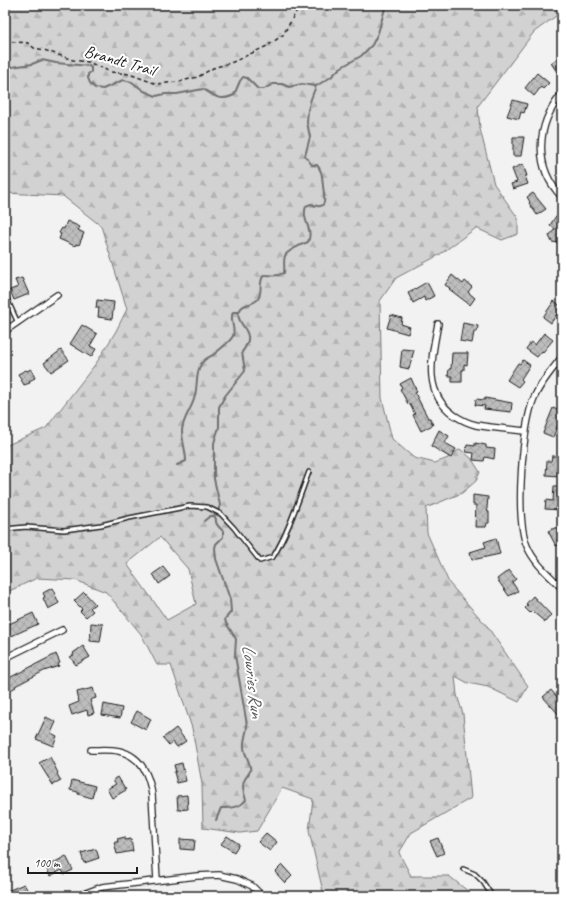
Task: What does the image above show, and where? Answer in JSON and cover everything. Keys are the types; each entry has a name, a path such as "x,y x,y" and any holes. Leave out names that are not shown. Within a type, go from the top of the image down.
{"street":[{"path":"562,94 555,103 548,118 543,132 541,146 545,171 550,182 562,197"},
{"path":"5,331 57,295"},
{"path":"438,324 431,360 431,373 437,397 443,405 458,418 475,425 525,431"},
{"path":"562,357 539,388 530,408 525,431 521,525 523,536 532,557 538,565 562,588"},
{"path":"5,658 62,630"},
{"path":"91,750 118,751 127,754 135,759 147,773 152,795 158,880"},
{"path":"78,896 102,887 196,876 228,876 252,886 262,896"}],"lane":[{"path":"5,295 18,323"},
{"path":"5,529 26,527 64,530 101,525 190,506 207,507 221,514 260,561 273,557 278,549 286,534 309,472"},
{"path":"462,869 475,874 483,882 492,896"}],"path":[{"name":"Brandt Trail","path":"5,41 28,43 34,48 73,60 88,62 110,72 129,74 157,84 178,82 198,77 213,68 239,59 267,46 283,35 300,5"}],"green space":[{"path":"5,5 562,5 562,13 534,32 478,106 480,129 494,184 518,218 518,234 502,240 476,228 439,255 396,278 380,301 382,398 392,439 414,458 435,463 448,458 460,449 471,458 480,472 476,481 462,493 426,508 427,533 449,583 487,626 528,686 519,702 488,687 468,683 455,676 457,695 463,714 471,798 411,833 399,853 411,876 449,876 474,896 324,896 309,831 313,799 282,788 257,831 240,833 203,828 202,784 192,728 171,665 157,665 141,634 106,592 75,580 37,578 5,593 5,446 46,428 97,362 116,331 127,309 101,226 63,196 5,193","holes":["160,537 188,569 196,604 167,620 127,564"]}],"building":[{"path":"562,55 562,69 557,72 551,63"},
{"path":"537,73 549,83 543,89 541,87 534,96 525,88"},
{"path":"513,100 527,104 524,113 521,112 519,119 507,116"},
{"path":"513,137 524,137 521,156 513,156"},
{"path":"523,164 528,184 513,189 511,184 517,182 512,169"},
{"path":"533,193 546,209 537,215 527,197"},
{"path":"556,216 562,221 562,238 558,243 552,242 549,236 555,229 550,225"},
{"path":"67,221 80,227 78,230 84,233 79,245 76,244 75,246 59,239 61,234 59,233 62,228 64,229"},
{"path":"452,275 463,284 465,281 472,287 468,292 475,298 470,305 445,285"},
{"path":"22,278 29,294 14,300 10,290 18,287 15,280"},
{"path":"427,282 434,296 425,301 424,297 413,303 408,293"},
{"path":"97,300 114,302 112,319 98,317 99,308 96,308"},
{"path":"554,301 562,307 562,318 557,314 551,323 543,317"},
{"path":"391,315 402,318 401,324 410,327 408,334 387,328"},
{"path":"463,323 478,326 477,332 474,332 472,343 460,341"},
{"path":"82,325 97,334 90,346 96,349 91,357 70,344"},
{"path":"544,333 553,340 537,357 526,349 531,342 535,345"},
{"path":"402,349 414,350 409,369 400,367"},
{"path":"61,350 69,360 51,372 44,363"},
{"path":"452,353 468,353 467,365 464,364 464,370 462,370 462,382 452,382 452,376 448,376 449,369 451,369"},
{"path":"523,360 530,365 521,379 523,381 518,387 507,380 518,363 520,364"},
{"path":"31,369 35,378 29,381 30,383 24,385 18,374"},
{"path":"411,378 417,392 415,393 433,425 421,431 413,415 415,414 400,389 402,388 400,384"},
{"path":"485,398 512,403 511,412 484,409 485,406 475,405 476,399 485,400"},
{"path":"553,408 562,412 562,416 553,437 543,433"},
{"path":"439,430 449,436 445,443 456,449 451,458 431,446"},
{"path":"475,443 486,445 486,448 495,449 494,459 485,457 484,461 473,460 474,453 466,452 467,445 475,446"},
{"path":"552,456 560,456 559,476 546,475 547,461 551,461"},
{"path":"554,486 561,486 560,510 545,509 546,500 553,501"},
{"path":"473,495 488,497 487,508 489,512 489,523 487,523 486,527 475,527 476,505 473,505"},
{"path":"557,527 562,536 562,543 556,546 548,531"},
{"path":"496,538 500,554 472,560 470,552 486,547 484,542"},
{"path":"163,567 170,576 159,584 153,574"},
{"path":"509,570 516,579 512,582 518,591 509,596 497,579"},
{"path":"52,588 59,603 48,609 43,598 45,597 43,593"},
{"path":"84,592 95,604 90,608 93,611 86,617 80,611 82,609 74,601"},
{"path":"533,596 551,615 545,622 532,611 530,613 525,608 528,605 526,604"},
{"path":"33,613 38,624 5,639 5,628 10,625 9,624"},
{"path":"91,623 103,624 100,642 90,641"},
{"path":"83,646 90,657 76,665 70,657"},
{"path":"56,654 60,663 58,664 59,666 44,671 5,693 5,680"},
{"path":"93,688 96,698 90,700 94,713 88,715 87,710 72,715 69,706 79,702 77,692"},
{"path":"551,690 562,703 562,718 543,697"},
{"path":"104,704 122,708 120,718 102,715"},
{"path":"137,711 151,719 146,730 131,722"},
{"path":"46,717 56,722 51,733 57,736 53,746 36,739"},
{"path":"176,728 186,741 177,747 173,742 169,745 163,738"},
{"path":"50,757 61,781 53,785 39,763"},
{"path":"182,763 186,781 177,783 174,765"},
{"path":"118,777 126,790 112,798 107,789 116,784 113,780"},
{"path":"72,780 95,786 92,798 70,790"},
{"path":"187,795 188,809 178,810 177,796"},
{"path":"266,833 277,842 270,851 258,842"},
{"path":"227,836 239,844 234,852 221,844"},
{"path":"125,837 125,840 131,839 133,851 117,854 114,842 118,842 117,839"},
{"path":"438,838 444,853 437,856 430,841"},
{"path":"180,839 195,840 194,850 180,849"},
{"path":"96,849 99,858 84,863 81,853"},
{"path":"66,856 73,870 64,874 62,870 50,876 46,867"},
{"path":"282,865 292,876 285,883 275,872"},
{"path":"24,884 28,891 18,896 5,896 5,892"}],"waterway":[{"name":"Lowries Run","path":"214,516 220,505 214,479 214,443 219,427 219,407 225,396 245,371 242,352 247,345 248,339 245,329 240,321 240,309 258,299 261,281 264,275 277,275 284,273 284,260 286,254 308,242 310,233 305,216 306,206 311,204 321,206 324,202 322,175 320,170 317,165 312,165 305,156 310,137 307,122 311,99 316,86 331,77 340,68 361,56 372,45 378,33 386,5"},
{"path":"5,68 32,64 42,60 56,63 89,66 91,68 91,72 88,74 88,78 90,83 95,88 103,89 123,80 132,82 144,91 156,96 203,89 214,96 225,98 234,95 243,77 247,78 258,89 264,89 273,84 282,84 289,87 302,84 316,86"},
{"path":"177,465 186,461 182,427 193,403 199,368 207,358 213,355 231,339 234,333 232,315 233,312 239,312"},
{"path":"204,521 210,516 214,516"},
{"name":"Lowries Run","path":"214,516 217,524 223,531 223,537 216,544 216,559 230,599 231,612 225,619 236,639 235,655 247,725 244,747 250,768 250,772 243,784 246,800 243,803 231,808 221,808 216,820"}]}
